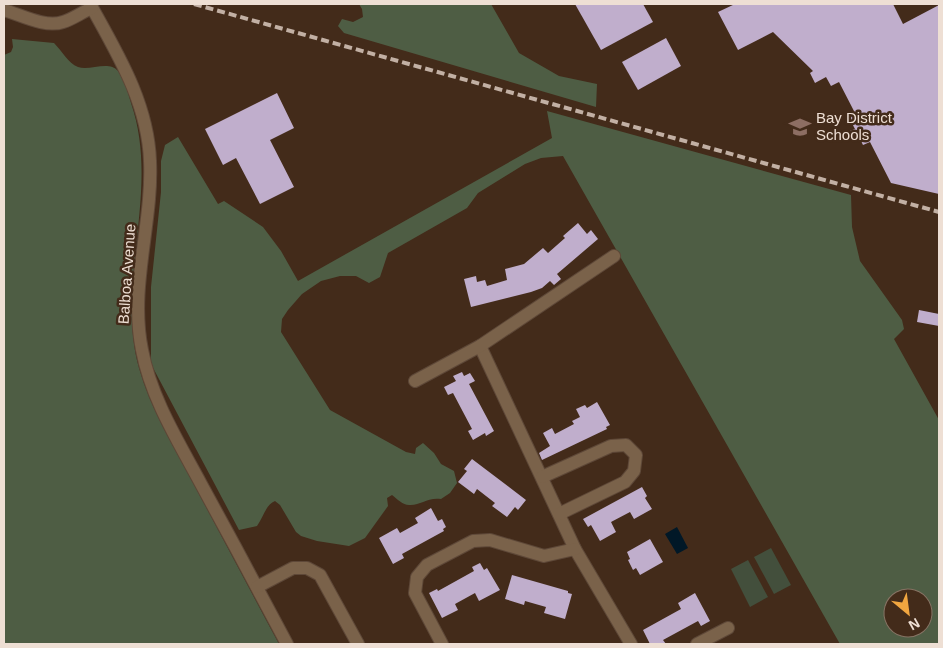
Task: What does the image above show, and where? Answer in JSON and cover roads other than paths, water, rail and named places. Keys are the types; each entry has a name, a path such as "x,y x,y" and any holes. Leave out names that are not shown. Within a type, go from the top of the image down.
{"street":[{"path":"4,10 41,22 56,24 91,6"},
{"name":"Balboa Avenue","path":"91,6 135,92 144,116 148,140 151,163 150,186 138,312 140,342 146,369 168,422 287,644"},
{"path":"415,381 480,346 614,256"},
{"path":"480,346 575,548 631,644"},
{"path":"542,477 611,446 626,445 636,455 634,471 626,482 559,514"},
{"path":"442,644 415,593 417,577 426,564 473,541 490,540 544,556 575,548"},
{"path":"257,588 294,568 307,568 320,575 358,644"},
{"path":"698,644 728,628"}],"water":[{"path":"677,527 688,548 677,554 665,534"}],"railway":[{"path":"194,4 939,212"}],"place":[{"name":"Bay District Schools","path":"800,127"}]}
